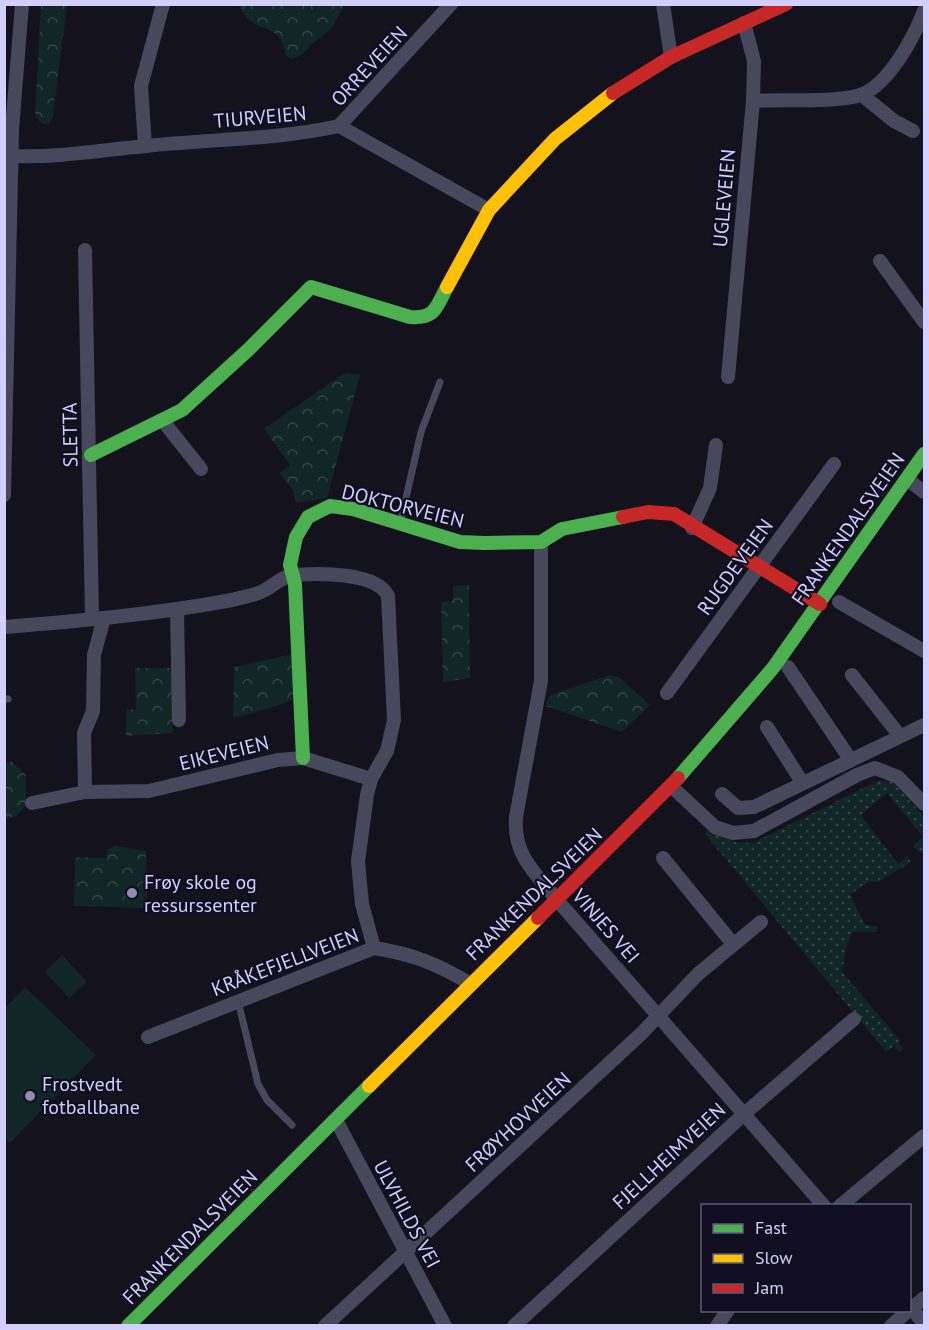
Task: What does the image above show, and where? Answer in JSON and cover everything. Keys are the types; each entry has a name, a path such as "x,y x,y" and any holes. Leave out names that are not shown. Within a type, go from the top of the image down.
{"street":[{"path":"4,495 12,156 22,4"},
{"path":"145,146 141,86 163,4"},
{"name":"ORREVEIEN","path":"339,126 451,4"},
{"path":"663,4 670,57"},
{"path":"91,455 182,410 224,373 311,287 410,316 425,318 433,313 489,210 555,139 622,85 670,57 786,4"},
{"path":"753,100 862,95 879,83 894,64 915,35 924,10"},
{"name":"UGLEVEIEN","path":"728,377 753,100 754,61 744,23"},
{"path":"862,95 894,121 913,131"},
{"path":"339,126 489,210"},
{"name":"TIURVEIEN","path":"12,156 65,156 145,146 304,134 339,126"},
{"name":"SLETTA","path":"85,250 98,618 94,655 93,711 84,733 85,792"},
{"path":"880,261 924,322"},
{"path":"163,421 201,469"},
{"path":"692,528 710,488 716,445"},
{"name":"FRANKENDALSVEIEN","path":"128,1326 471,984 558,901 671,786 773,668 924,454"},
{"name":"RUGDEVEIEN","path":"667,693 834,464"},
{"path":"907,479 924,492"},
{"name":"DOKTORVEIEN","path":"303,758 290,555 296,537 308,517 330,506 353,509 460,542 541,542 562,529 648,512 674,514 692,528 819,604"},
{"name":"VINJES VEI","path":"541,542 541,681 514,834 519,852 558,901 822,1204"},
{"path":"4,627 177,610 253,595 266,590 279,579 292,575 346,576 377,584 388,596 394,720 387,751 371,779 358,861 362,904 374,948"},
{"path":"839,602 924,651"},
{"path":"177,610 179,720"},
{"path":"788,668 850,759"},
{"path":"852,675 900,736"},
{"path":"722,794 731,805 746,809 924,724"},
{"path":"767,727 802,782"},
{"name":"EIKEVEIEN","path":"32,803 85,792 149,791 278,760 303,758 371,779"},
{"path":"671,786 715,828 734,833 754,831 857,775 875,768 898,777 924,804"},
{"path":"663,858 733,944"},
{"name":"FRØYHOVVEIEN","path":"325,1326 658,1016 698,974 761,922"},
{"name":"KRÅKEFJELLVEIEN","path":"148,1037 374,948 401,952 438,964 471,984"},
{"name":"FJELLHEIMVEIEN","path":"514,1326 744,1114 854,1019"},
{"name":"ULVHILDS VEI","path":"336,1120 445,1326"},
{"path":"842,1204 924,1136"},
{"path":"911,1308 924,1298"},
{"path":"911,1310 924,1324"},
{"path":"717,1326 727,1312"},
{"path":"891,1326 907,1312"}],"lane":[{"path":"400,524 421,432 440,382"},
{"path":"238,1001 258,1084 267,1100 292,1125"}],"green space":[{"path":"41,5 67,5 53,116 49,124 41,123 35,113"},
{"path":"344,5 331,29 302,54 291,59 286,55 278,36 253,22 239,6"},
{"path":"344,373 360,375 327,498 296,503 293,490 279,473 290,465 264,429"},
{"path":"469,585 470,678 443,682 441,602 453,601 453,586"},
{"path":"293,654 295,699 233,718 234,667"},
{"path":"135,668 172,668 173,733 126,736 126,710 136,709"},
{"path":"611,675 620,678 650,705 622,732 546,706 548,697 552,694"},
{"path":"5,762 12,762 26,775 26,805 17,816 5,819"},
{"path":"879,780 893,782 924,817 924,851 921,854 913,846 923,837 887,793 861,815 898,864 907,856 911,862 878,882 869,881 850,895 865,925 876,926 878,929 875,932 853,932 847,944 842,972 900,1040 898,1042 903,1049 899,1052 894,1046 886,1052 705,834 707,829 735,842 753,843"},
{"path":"115,846 146,851 147,904 144,908 74,906 75,857 106,858 108,849"},
{"path":"62,955 87,982 69,998 45,972"},
{"name":"Frostvedt fotballbane","path":"25,987 96,1055 10,1143 4,1137 5,1008"}],"traffic: fast":[{"path":"91,455 182,410 248,350 311,287 410,317 430,314 447,287"},
{"path":"678,778 773,668 924,454"},
{"path":"303,758 295,584 290,565 296,537 308,517 330,506 353,509 460,542 485,543 541,542 562,529 623,517"},
{"path":"128,1326 369,1086"}],"traffic: slow":[{"path":"447,287 489,210 555,139 613,93"},
{"path":"369,1086 538,918"}],"traffic: jam":[{"path":"613,93 671,57 786,4"},
{"path":"623,517 648,512 674,514 820,604"},
{"path":"538,918 678,778"}],"place":[{"name":"Frøy skole og ressurssenter","path":"132,893"},
{"name":"Frostvedt fotballbane","path":"30,1096"}]}
